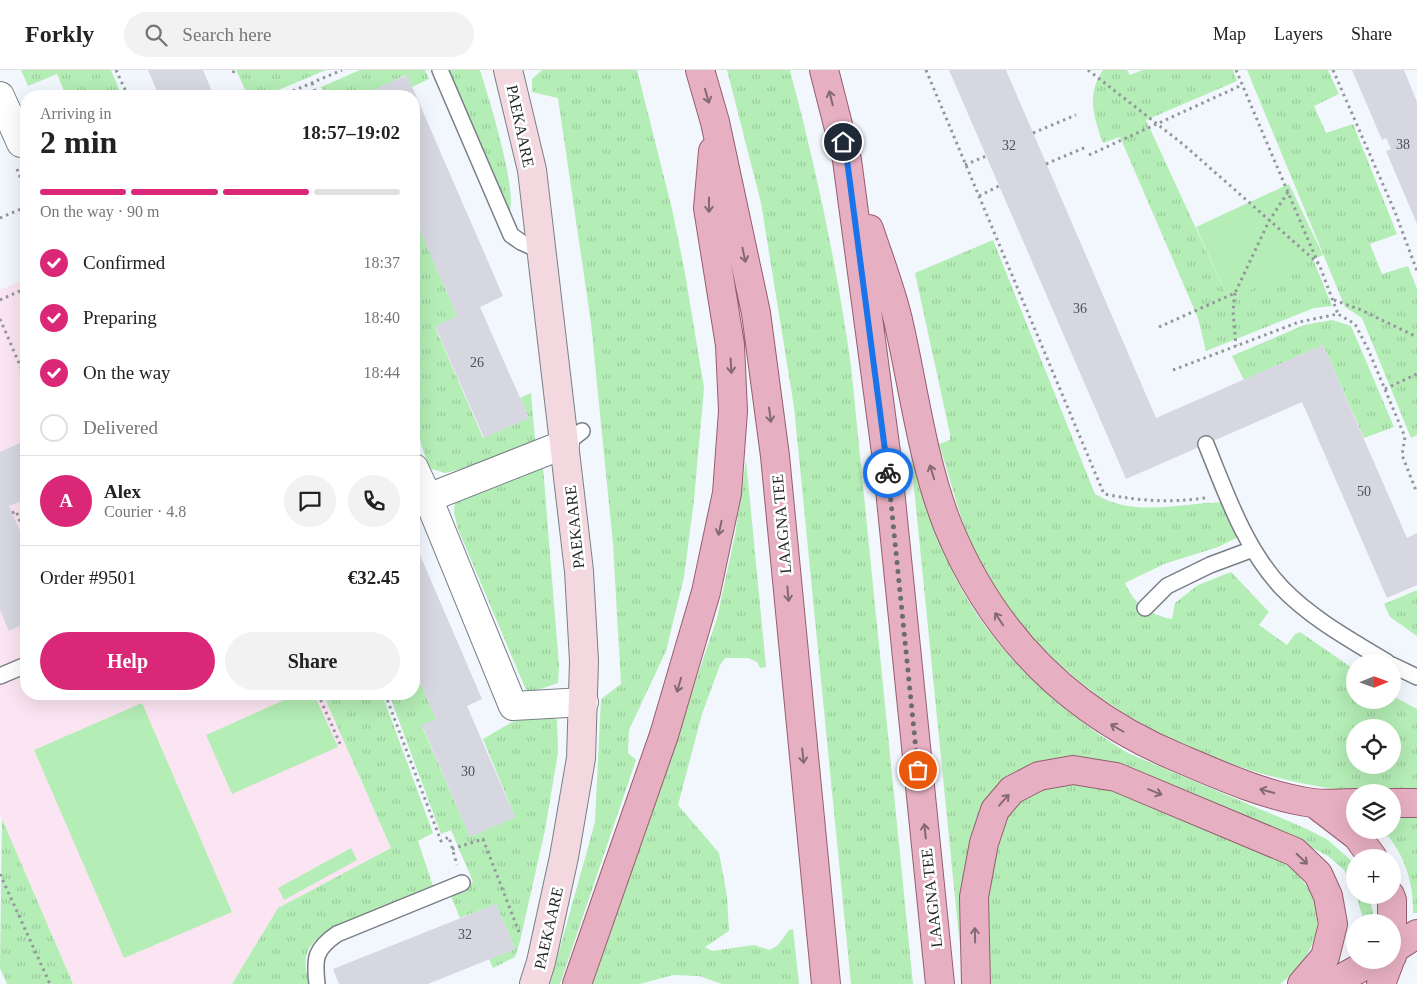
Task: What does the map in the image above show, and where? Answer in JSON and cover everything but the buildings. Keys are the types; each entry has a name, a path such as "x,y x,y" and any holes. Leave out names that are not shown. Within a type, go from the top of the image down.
{"main road":[{"name":"LAAGNA TEE","path":"700,70 715,122 756,313 773,436 826,984"},
{"name":"LAAGNA TEE","path":"824,70 847,160 886,460 940,984"},
{"path":"577,984 664,735 706,592 727,493 733,411 730,345 708,208 715,122"},
{"path":"847,160 898,319 923,442 948,526 976,582 1002,624 1049,677 1114,727 1161,750 1238,783 1314,804 1346,803"},
{"path":"976,984 974,897 984,843 994,810 1012,790 1039,776 1073,770 1116,777 1295,852 1318,874 1328,896 1333,924 1325,957 1302,984"},
{"path":"1401,803 1417,803"},
{"path":"1314,804 1357,836 1366,849"},
{"path":"1401,946 1417,934"},
{"path":"1331,984 1362,969"},
{"path":"1381,984 1386,969"},
{"path":"1390,969 1390,984"}],"street":[{"name":"PAEKAARE","path":"508,70 532,170 541,251 573,437 584,702 581,758 564,857 532,983"},
{"path":"0,96 18,155"},
{"path":"428,498 573,437"},
{"path":"420,481 513,706 584,702"}],"lane":[{"path":"440,70 511,235 541,251"},
{"path":"1206,444 1253,549 1282,587 1318,618 1374,654"},
{"path":"1145,608 1167,586 1210,565 1253,549"},
{"path":"0,676 20,668"},
{"path":"1401,670 1417,677"},
{"path":"316,984 315,961 321,945 337,934 462,883"}],"path":[{"path":"116,70 125,90"},
{"path":"295,90 342,70"},
{"path":"926,70 1104,494 1142,501 1182,501 1227,494"},
{"path":"1088,70 1158,124 1319,264"},
{"path":"1236,70 1319,264 1338,314 1355,324 1406,437 1402,456 1417,493"},
{"path":"1333,70 1395,212 1417,271"},
{"path":"312,83 315,90"},
{"path":"1089,154 1242,85"},
{"path":"1033,133 1076,115"},
{"path":"1046,164 1086,147"},
{"path":"18,155 20,164"},
{"path":"965,165 986,156"},
{"path":"979,196 999,186"},
{"path":"1236,346 1233,311 1235,293 1269,220 1288,192"},
{"path":"0,218 20,210"},
{"path":"0,300 20,291"},
{"path":"1159,327 1235,293"},
{"path":"1333,300 1361,310 1417,337"},
{"path":"1173,370 1299,322 1338,314"},
{"path":"0,319 20,366"},
{"path":"1385,388 1417,374"},
{"path":"12,512 16,511 20,522"},
{"path":"321,700 341,746"},
{"path":"388,700 440,841 449,837 462,883"},
{"path":"452,849 483,839 520,935"},
{"path":"0,874 50,984"}],"shaded area":[{"path":"20,282 20,700 326,700 391,848 278,908 232,984 73,984 0,815 0,290"}],"green space":[{"path":"21,70 111,70 119,90 64,90 57,74 28,86"},
{"path":"236,70 326,70 278,90 245,90"},
{"path":"360,70 425,70 429,79 412,87 406,75 375,90 322,90 321,87"},
{"path":"448,70 480,70 506,162 511,198 510,211 508,211"},
{"path":"542,70 637,70 672,209 685,273 704,388 694,500 684,577 666,651 629,730 628,753 636,760 560,984 550,984 595,822 601,699 621,684 613,544 591,323 558,98 532,92 532,79"},
{"path":"727,70 790,70 825,217 851,366 913,984 851,984 794,407 761,203"},
{"path":"1103,70 1127,70 1130,75 1143,70 1233,70 1237,81 1146,120 1229,300 1313,259 1332,306 1314,308 1206,351 1198,318 1120,137 1103,143 1093,106 1093,97 1098,79"},
{"path":"1247,70 1328,70 1339,94 1314,106 1326,133 1353,124 1397,234 1370,244 1382,274 1408,266 1417,289 1417,435 1411,438 1362,318 1345,307"},
{"path":"1289,184 1323,255 1229,300 1196,227"},
{"path":"420,230 457,316 435,327 483,438 529,418 520,398 531,393 535,440 465,468 445,473 429,468 420,440"},
{"path":"993,240 1095,494 1126,506 1142,507 1224,502 1240,536 1218,547 1164,564 1125,583 1133,597 1138,603 1157,615 1172,619 1175,603 1198,585 1231,572 1269,612 1259,625 1287,645 1295,634 1300,632 1346,664 1346,709 1401,709 1401,700 1417,709 1417,790 1401,791 1401,784 1346,784 1346,790 1334,789 1282,779 1231,764 1181,744 1133,718 1088,688 1048,653 1013,614 983,569 964,525 939,444 950,440 915,273"},
{"path":"1332,320 1351,326 1394,427 1364,438 1323,345 1244,380 1232,356 1304,325"},
{"path":"911,458 937,537 963,592 1001,646 1023,671 1048,694 1100,735 1128,753 1307,829 1328,840 1346,856 1346,874 1328,856 1299,841 1131,770 1021,771 963,912 962,967"},
{"path":"746,460 766,667 760,668 757,662 748,658 725,658 720,665 702,714 678,805 719,853 727,896 729,931 705,947 712,951 754,945 770,950 778,945 789,930 793,929 799,984 722,984 699,976 673,975 640,984 593,984 717,618 735,535"},
{"path":"543,467 559,666 558,683 532,692 526,690 458,529 454,513 455,501"},
{"path":"1417,590 1417,636 1390,617 1384,604"},
{"path":"420,682 436,719 422,726 470,837 515,817 483,739 514,721 551,714 557,720 558,753 545,830 520,941 515,957 493,968 489,959 515,949 496,904 460,918 450,894 473,882 451,830 441,834 391,700 420,700"},
{"path":"285,700 317,700 338,747 232,794 206,735"},
{"path":"326,700 384,700 433,833 418,841 433,886 333,927 318,938 308,950 306,957 307,974 310,984 232,984 278,908 391,848"},
{"path":"142,703 232,912 124,958 34,750"},
{"path":"1090,784 1107,788 1279,860 1296,874 1308,889 1315,905 1317,921 1314,938 1307,954 1296,970 1280,984 990,984 990,883 994,856 1001,831 1012,811 1034,793 1049,788"},
{"path":"1417,815 1417,913 1413,913 1412,890 1401,856 1401,849 1398,849 1390,839 1401,839 1401,816"},
{"path":"2,819 73,984 7,984 0,968"},
{"path":"351,848 357,860 284,900 278,888"},
{"path":"1359,904 1371,904 1373,914 1362,914"}],"way so far":[{"path":"888,473 918,770"}],"route":[{"path":"843,142 847,160 888,473"}]}
